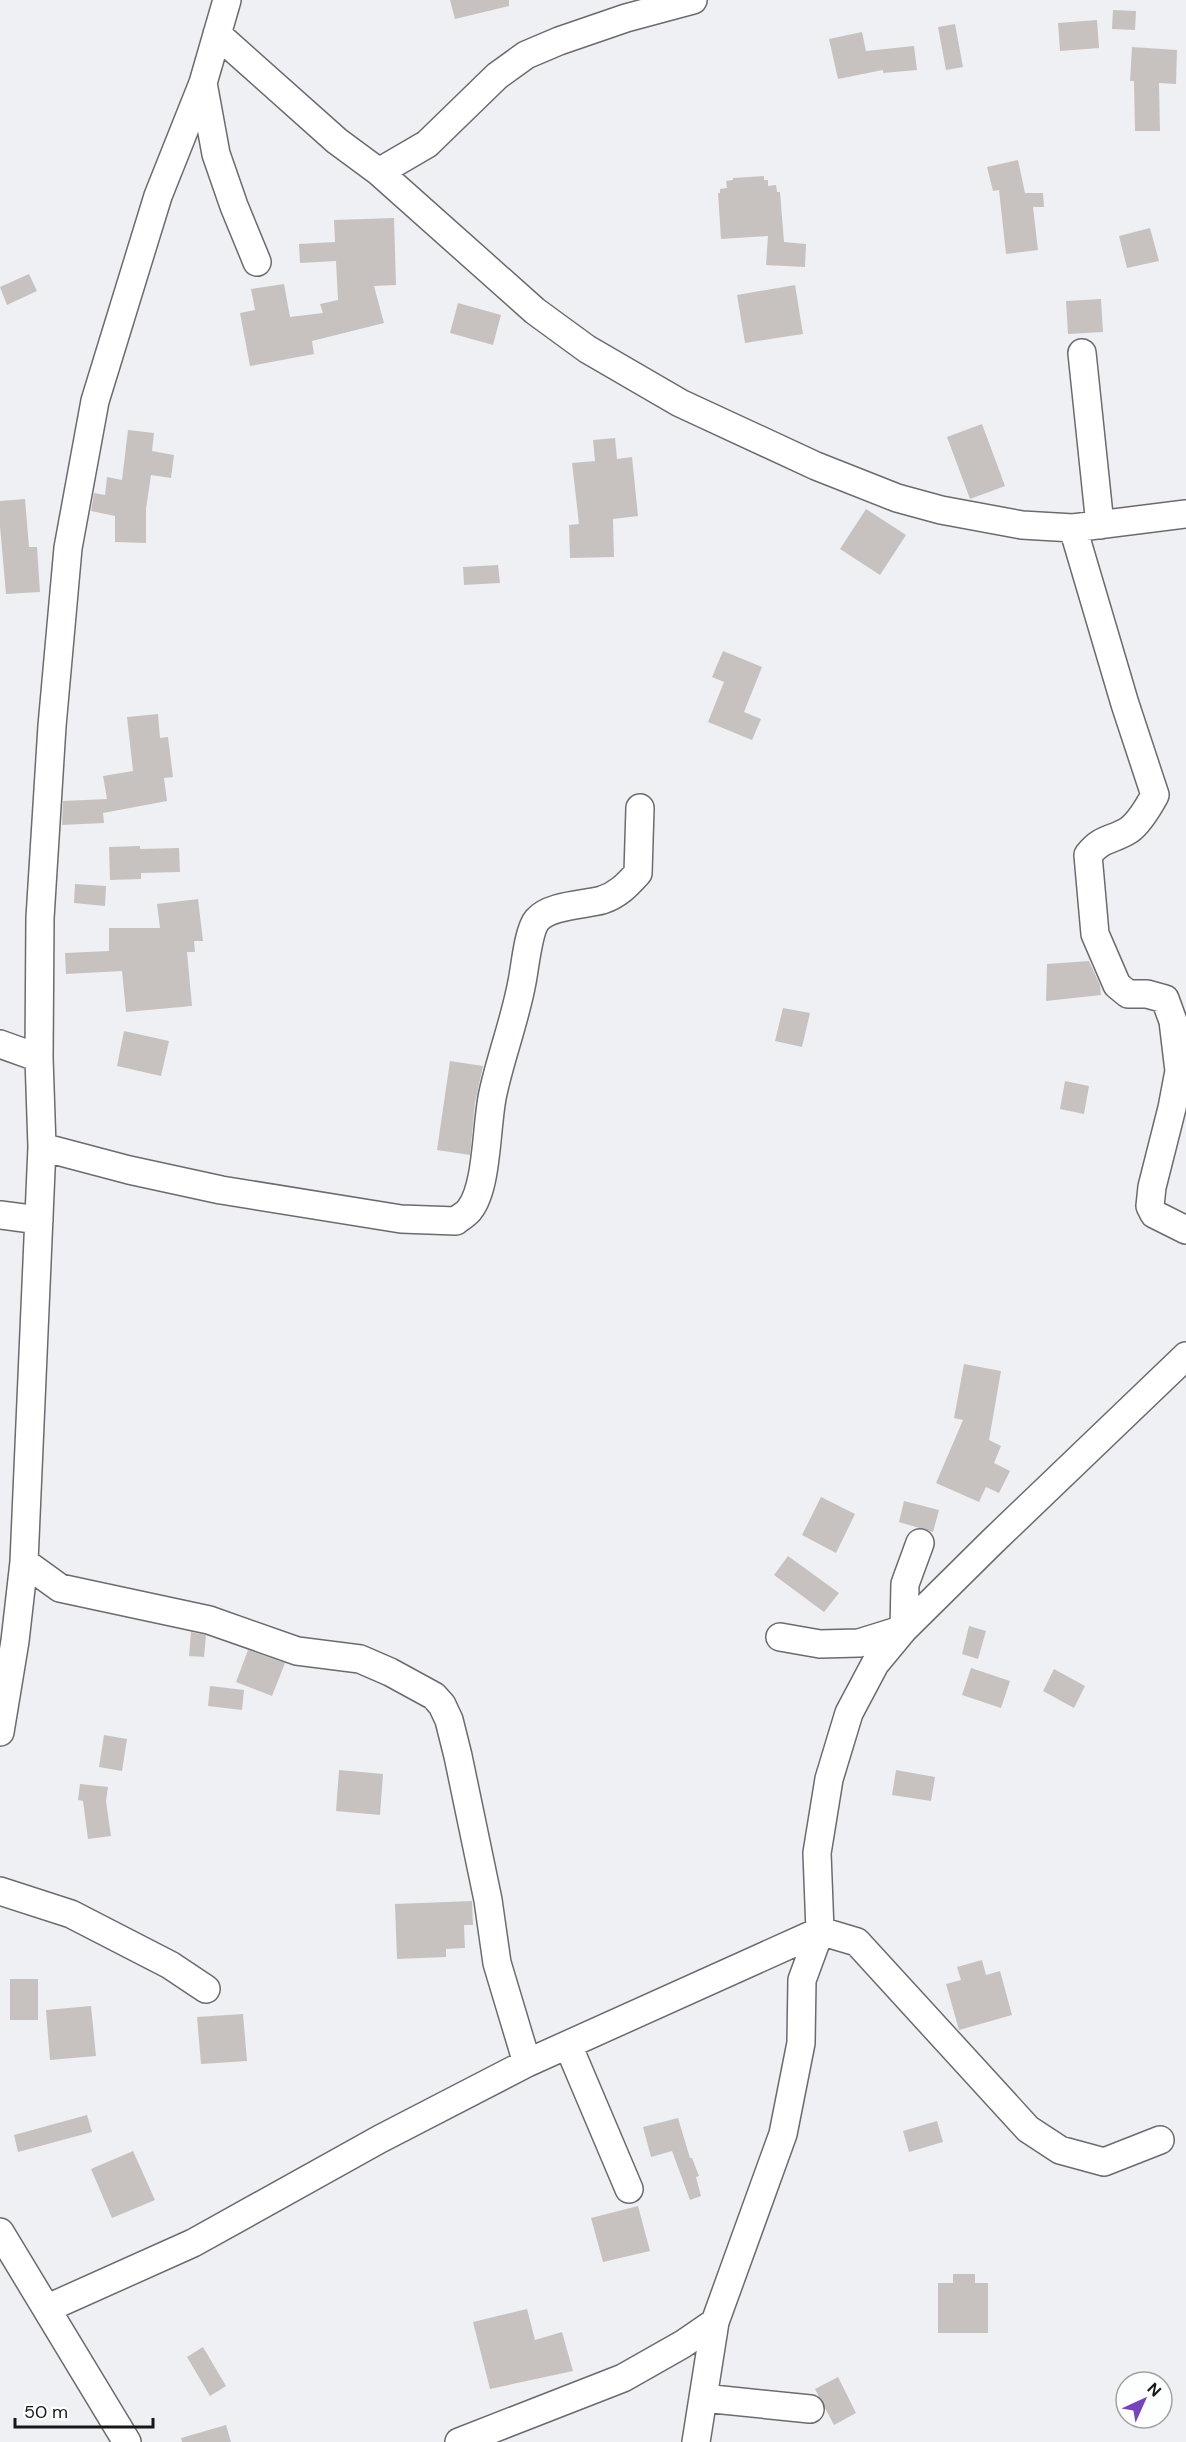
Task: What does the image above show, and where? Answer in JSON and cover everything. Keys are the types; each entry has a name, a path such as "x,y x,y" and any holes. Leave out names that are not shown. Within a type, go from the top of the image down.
{"street":[{"path":"0,1732 15,1641 24,1562 42,1147 39,1058 40,907 52,726 68,548 95,401 158,196 203,83 227,0"},
{"path":"379,172 427,144 497,76 526,56 559,40 626,18 693,0"},
{"path":"218,34 337,141 379,172 535,311 587,349 680,403 816,466 897,498 942,510 1022,525 1086,526 1186,514"},
{"path":"203,83 216,154 234,206 258,262"},
{"path":"1082,353 1086,526 1125,704 1155,795 1129,830 1096,844 1088,855 1095,934 1117,986 1128,994 1147,994 1165,999 1173,1022 1179,1071 1173,1108 1152,1187 1150,1206 1154,1214 1186,1230"},
{"path":"42,1147 129,1170 221,1190 401,1219 456,1221 470,1209 485,1163 487,1126 493,1095 502,1053 514,1018 527,951 537,920 549,912 568,906 602,900 621,891 638,873 640,808"},
{"path":"0,1044 39,1058"},
{"path":"0,1215 39,1220"},
{"path":"696,2442 716,2322 783,2134 801,2043 802,1980 820,1931 817,1853 829,1779 849,1713 875,1664 904,1629 1186,1356"},
{"path":"904,1629 905,1584 920,1543"},
{"path":"24,1562 60,1588 209,1620 297,1651 360,1659 434,1696 442,1705 449,1720 488,1900 497,1963 526,2063"},
{"path":"780,1637 819,1644 859,1643 904,1629"},
{"path":"0,1891 71,1914 170,1965 206,1989"},
{"path":"48,2308 193,2243 380,2139 526,2063 820,1931 857,1942 1028,2129 1060,2151 1104,2162 1160,2140"},
{"path":"568,2045 629,2189"},
{"path":"0,2232 127,2442"},
{"path":"459,2442 622,2378 683,2344 716,2322"},
{"path":"703,2398 810,2409"}],"building":[{"path":"450,0 509,0 509,6 455,19"},
{"path":"1113,10 1136,11 1135,30 1112,29"},
{"path":"1097,20 1099,48 1060,51 1058,23"},
{"path":"955,24 963,67 946,70 938,27"},
{"path":"862,32 866,51 914,46 917,70 883,73 883,70 838,79 829,39"},
{"path":"1132,47 1177,50 1176,84 1159,83 1160,131 1135,131 1134,81 1130,81"},
{"path":"1018,160 1025,193 1043,193 1044,207 1033,207 1038,250 1006,254 999,190 993,191 987,167"},
{"path":"764,176 764,180 768,180 768,186 776,185 777,192 780,192 784,242 806,244 805,267 766,265 768,236 721,239 718,193 720,189 727,188 726,181 733,180 733,178"},
{"path":"394,218 396,285 374,286 384,323 312,341 314,354 250,366 240,313 255,310 251,289 284,284 290,317 323,313 320,304 338,300 336,261 300,263 299,244 335,242 334,220"},
{"path":"1150,228 1159,261 1127,268 1119,236"},
{"path":"29,274 37,291 7,305 0,287"},
{"path":"795,285 803,334 745,343 737,295"},
{"path":"1101,299 1103,332 1068,334 1066,301"},
{"path":"458,303 501,315 493,345 450,333"},
{"path":"982,424 1005,486 970,499 947,437"},
{"path":"128,430 154,433 152,451 174,455 171,478 151,475 146,509 146,543 115,542 115,516 91,511 94,493 105,495 107,477 122,480"},
{"path":"615,438 617,459 632,457 638,516 613,519 614,557 570,558 569,525 579,524 572,463 595,461 593,440"},
{"path":"25,499 29,547 37,547 40,592 6,594 0,501"},
{"path":"866,509 906,535 880,575 840,549"},
{"path":"498,565 500,583 464,585 463,567"},
{"path":"723,651 762,667 744,712 761,719 752,740 708,722 724,682 712,677"},
{"path":"158,714 160,738 168,737 173,777 164,778 167,801 103,813 104,823 62,825 63,801 107,799 103,776 133,771 127,717"},
{"path":"140,846 140,849 179,848 180,872 141,873 141,879 110,880 109,847"},
{"path":"75,884 106,886 105,906 74,903"},
{"path":"198,899 203,941 194,941 195,952 187,952 192,1006 126,1012 122,971 66,974 65,953 109,951 109,928 160,928 157,904"},
{"path":"1089,961 1100,985 1101,995 1046,1001 1047,964"},
{"path":"783,1008 810,1013 802,1047 775,1041"},
{"path":"124,1031 169,1041 161,1076 117,1066"},
{"path":"450,1061 483,1066 475,1103 470,1155 437,1150"},
{"path":"1065,1081 1089,1086 1084,1114 1060,1109"},
{"path":"964,1364 1001,1371 989,1440 1001,1446 994,1463 1010,1471 999,1493 986,1487 979,1502 936,1483 963,1420 954,1418"},
{"path":"821,1497 855,1514 836,1553 802,1535"},
{"path":"904,1501 939,1510 933,1532 899,1522"},
{"path":"788,1556 839,1593 824,1612 774,1575"},
{"path":"969,1626 986,1631 978,1659 962,1654"},
{"path":"191,1632 206,1635 204,1657 189,1656"},
{"path":"248,1650 285,1663 272,1696 236,1682"},
{"path":"971,1668 1010,1681 1001,1708 962,1695"},
{"path":"1054,1669 1085,1686 1074,1708 1043,1691"},
{"path":"210,1686 244,1690 242,1710 208,1706"},
{"path":"104,1735 127,1739 122,1771 99,1767"},
{"path":"339,1770 383,1774 380,1815 336,1811"},
{"path":"896,1770 935,1777 931,1801 892,1795"},
{"path":"80,1784 108,1787 106,1801 111,1836 88,1839 83,1801 78,1800"},
{"path":"472,1901 473,1925 464,1925 465,1948 446,1949 446,1957 397,1959 395,1904"},
{"path":"982,1960 986,1975 1000,1971 1012,2015 959,2030 946,1984 961,1980 957,1967"},
{"path":"10,1979 38,1979 38,2020 10,2020"},
{"path":"91,2006 96,2056 50,2060 46,2010"},
{"path":"243,2014 247,2061 201,2064 197,2017"},
{"path":"87,2115 92,2132 18,2152 14,2135"},
{"path":"678,2118 690,2158 699,2176 696,2177 701,2196 690,2200 672,2151 651,2157 643,2127"},
{"path":"937,2121 943,2142 909,2152 903,2131"},
{"path":"133,2151 155,2200 112,2218 91,2169"},
{"path":"638,2206 650,2251 603,2262 591,2218"},
{"path":"953,2274 975,2274 975,2283 988,2283 988,2333 938,2333 938,2283 953,2283"},
{"path":"527,2309 535,2340 562,2332 573,2371 490,2389 473,2322"},
{"path":"203,2347 226,2386 210,2396 187,2357"},
{"path":"838,2377 856,2413 834,2425 815,2389"},
{"path":"226,2425 231,2442 182,2442 181,2438"}]}
